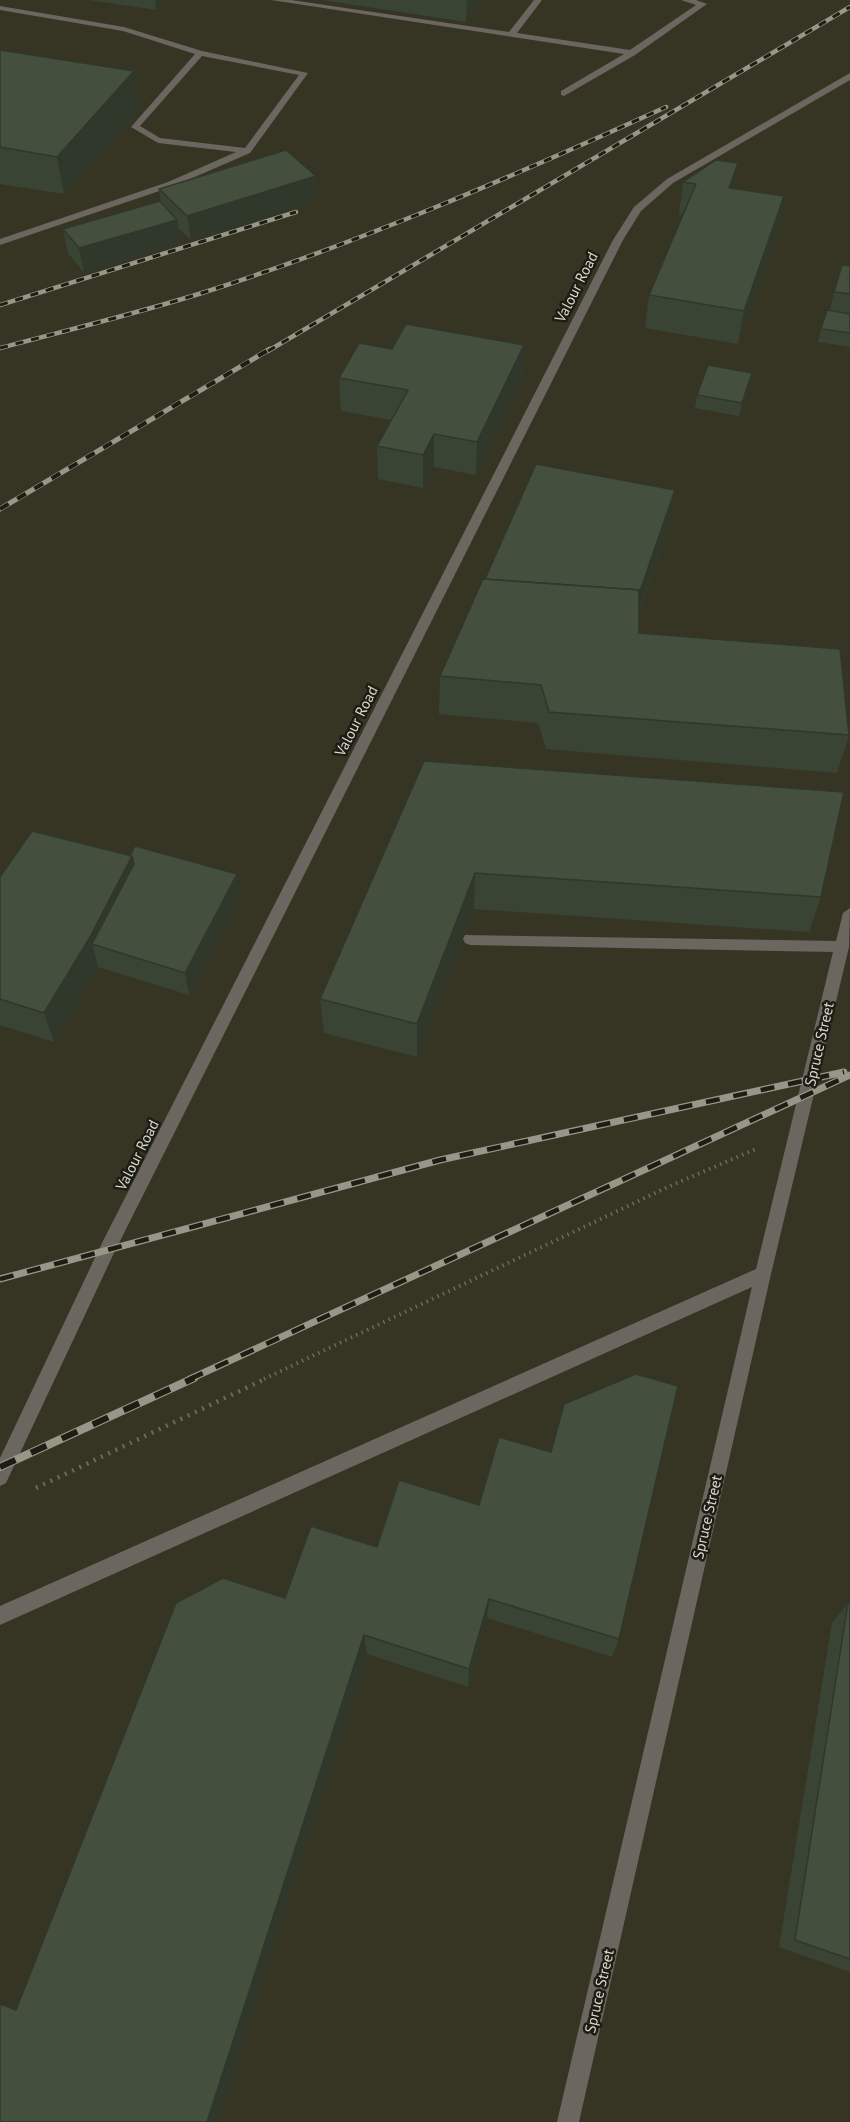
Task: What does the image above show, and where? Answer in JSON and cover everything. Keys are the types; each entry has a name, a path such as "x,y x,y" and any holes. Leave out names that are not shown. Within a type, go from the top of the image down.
{"street":[{"path":"275,0 632,53"},
{"path":"511,35 538,0"},
{"path":"685,0 706,2"},
{"path":"564,93 632,53 706,2"},
{"path":"0,8 124,29 200,53 304,73 247,151 171,184 0,242"},
{"path":"200,53 135,127 158,140 247,151"},
{"name":"Valour Road","path":"0,1477 139,1187 618,240 637,209 670,181 850,76"},
{"name":"Spruce Street","path":"568,2122 763,1274 850,913"},
{"path":"470,939 842,947"},
{"path":"0,1616 763,1274"}],"path":[{"path":"32,1489 670,1186 799,1131"}],"building":[{"path":"0,50 134,71 57,157 0,147"},
{"path":"286,150 316,176 187,216 159,189"},
{"path":"716,160 738,163 729,188 784,196 744,311 649,295 696,184 683,182"},
{"path":"160,201 177,220 79,248 63,229"},
{"path":"842,265 850,266 850,294 834,292"},
{"path":"827,310 850,314 850,333 821,329"},
{"path":"406,324 524,345 477,442 434,434 423,455 377,446 408,390 339,378 359,343 392,349"},
{"path":"708,365 752,373 742,403 697,395"},
{"path":"536,464 675,490 639,594 639,590 485,579"},
{"path":"483,579 639,590 639,633 840,649 849,735 549,712 541,685 440,676"},
{"path":"424,761 844,792 821,897 475,873 417,1024 320,999"},
{"path":"32,831 132,856 90,937 44,1013 0,999 0,877"},
{"path":"135,846 237,874 185,973 92,944 134,864 130,856"},
{"path":"636,1374 678,1386 619,1639 489,1599 469,1669 364,1635 207,2122 0,2122 0,2004 16,2010 176,1603 223,1578 285,1598 311,1526 377,1547 399,1480 479,1505 499,1437 551,1452 564,1404"},
{"path":"848,1603 850,1604 850,1959 795,1940"}],"railway":[{"path":"268,351 850,7"},
{"path":"0,348 177,301 320,252 437,207 666,107"},
{"path":"0,305 296,212"},
{"path":"0,509 270,349"},
{"path":"0,1279 440,1160 844,1072"},
{"path":"190,1379 850,1075"},
{"path":"0,1467 194,1378"}]}
